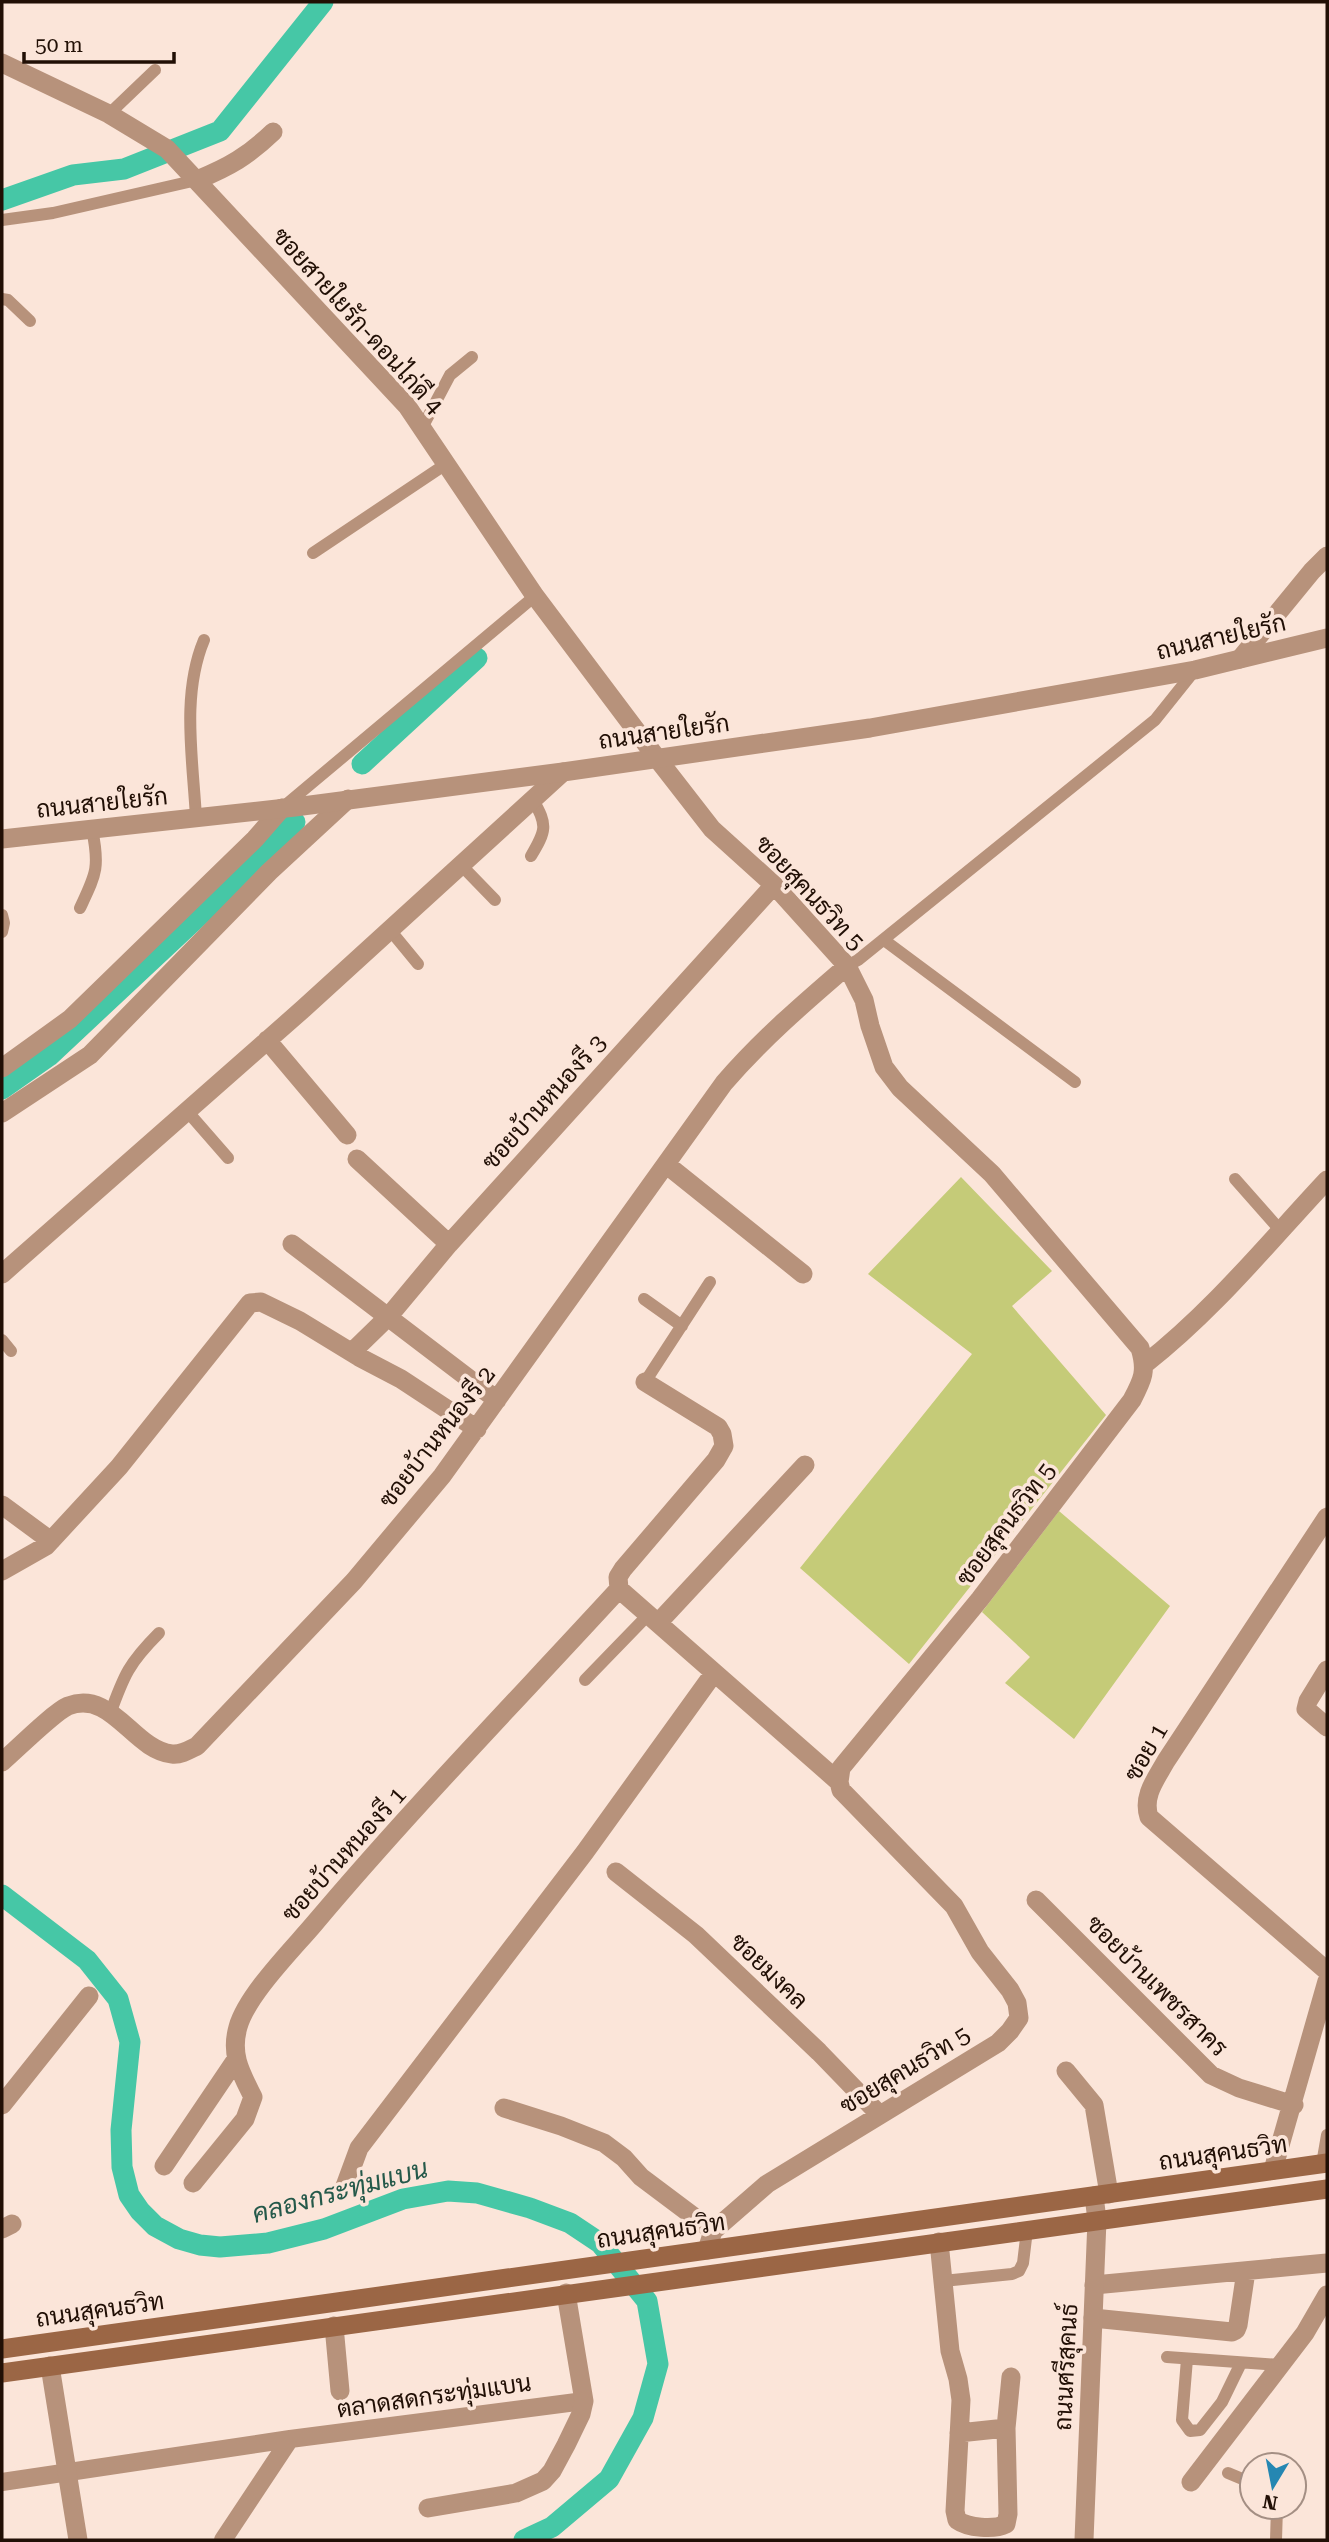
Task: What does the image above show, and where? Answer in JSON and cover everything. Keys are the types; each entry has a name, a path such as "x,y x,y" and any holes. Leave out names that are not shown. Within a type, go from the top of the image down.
{"main road":[{"name":"ถนนสุคนธวิท","path":"2,2349 639,2259 710,2240 1102,2195 1324,2163"},
{"name":"ถนนสุคนธวิท","path":"2,2373 1327,2189"}],"street":[{"name":"ซอยสายใยรัก-ดอนไก่ดี 4","path":"2,63 109,114 173,155 197,180 407,406 535,596 656,757"},
{"path":"197,180 237,162 273,132"},
{"path":"1240,659 1327,556"},
{"name":"ถนนสายใยรัก","path":"2,839 282,808 564,772 870,728 1195,670 1326,642"},
{"name":"ซอยสุคนธวิท 5","path":"656,757 712,829 774,885 847,966 864,1000 884,1068 900,1088 992,1174 1017,1202 1140,1348 1145,1364 1142,1380 1132,1400 980,1599 841,1768 841,1790 954,1906 980,1952 1017,2003 1019,2018 998,2043 767,2184 710,2240"},
{"path":"2,1274 564,772"},
{"path":"2,1113 90,1055 270,872 348,799"},
{"path":"2,1068 70,1019 255,839 282,808"},
{"name":"ซอยบ้านหนองรี 3","path":"352,1352 389,1316 449,1244 774,885"},
{"name":"ซอยบ้านหนองรี 2","path":"2,1762 67,1707 81,1703 97,1704 155,1749 172,1754 183,1753 197,1746 354,1581 442,1476 724,1083 755,1048 847,966"},
{"path":"267,1040 347,1135"},
{"path":"357,1159 449,1244"},
{"path":"667,1165 803,1274"},
{"path":"1145,1364 1195,1321 1327,1180"},
{"path":"292,1244 498,1400"},
{"path":"2,1571 18,1560 34,1554 51,1541 119,1467 250,1303 261,1302 270,1306 401,1379 477,1429"},
{"name":"ซอยบ้านหนองรี 1","path":"235,2061 234,2044 239,2024 271,1975 343,1890 619,1589 618,1577 623,1569 716,1460 724,1446 718,1427 645,1382"},
{"path":"653,1619 805,1465"},
{"path":"2,1506 51,1541"},
{"name":"ซอย 1","path":"1327,1517 1167,1760 1147,1795 1145,1805 1149,1817 1327,1971"},
{"path":"619,1589 839,1782"},
{"path":"1327,1670 1306,1709 1327,1727"},
{"path":"345,2186 359,2148 585,1852 713,1672"},
{"name":"ซอยมงคล","path":"616,1872 696,1935 819,2052 879,2114"},
{"name":"ซอยบ้านเพชรสาคร","path":"1036,1900 1211,2075 1239,2088 1294,2105"},
{"path":"1273,2170 1324,2006 1327,1981"},
{"path":"2,2105 89,1996"},
{"path":"164,2166 235,2061 253,2097 245,2119 193,2183"},
{"name":"ถนนศรีสุคนธ์","path":"1066,2071 1094,2105 1102,2195 1097,2221 1084,2540"},
{"path":"504,2108 604,2143 710,2240"},
{"path":"939,2242 950,2351 961,2400 955,2511 957,2520 962,2524 998,2528 1006,2524 1006,2428 1011,2377"},
{"path":"1094,2285 1327,2263"},
{"path":"1093,2318 1232,2332 1238,2325 1246,2271"},
{"path":"428,2508 516,2493 542,2481 552,2471 581,2414 584,2401 566,2294"},
{"path":"1191,2482 1305,2333 1327,2295"},
{"path":"334,2326 340,2391"},
{"path":"50,2366 78,2540"},
{"name":"ตลาดสดกระทุ่มแบน","path":"2,2482 290,2439 584,2401"},
{"path":"959,2433 1006,2428"},
{"path":"223,2540 290,2439"}],"lane":[{"path":"109,114 155,70"},
{"path":"2,220 53,213 197,180"},
{"path":"2,299 8,300 30,321"},
{"path":"422,428 450,375 472,357"},
{"path":"313,553 446,464"},
{"path":"282,808 535,596"},
{"path":"196,818 191,708 193,673 204,640"},
{"path":"847,966 884,940 1155,720 1195,670"},
{"path":"531,856 542,836 544,822 533,800"},
{"path":"80,908 95,877 97,865 92,829"},
{"path":"461,865 495,900"},
{"path":"2,915 2,932"},
{"path":"390,930 418,964"},
{"path":"884,940 1075,1082"},
{"path":"187,1111 228,1158"},
{"path":"1235,1179 1280,1230"},
{"path":"645,1382 710,1282"},
{"path":"644,1299 682,1326"},
{"path":"2,1340 11,1351"},
{"path":"585,1680 653,1619"},
{"path":"110,1714 125,1672 159,1633"},
{"path":"1324,2163 1327,2135"},
{"path":"943,2281 1019,2271 1023,2263 1027,2230"},
{"path":"1167,2357 1280,2365"},
{"path":"1187,2359 1182,2420 1189,2431 1200,2430 1222,2402 1241,2363"},
{"path":"1228,2473 1238,2477"},
{"path":"1276,2540 1277,2521"}],"green space":[{"path":"961,1177 1052,1271 1012,1306 1106,1415 909,1664 800,1568 972,1354 868,1274"},
{"path":"1059,1511 1170,1606 1074,1739 1005,1683 1030,1657 982,1612"}],"waterway":[{"path":"2,200 73,175 124,169 220,131 323,2"},
{"path":"362,764 477,658"},
{"path":"2,1089 49,1056 295,822"},
{"name":"คลองกระทุ่มแบน","path":"2,1895 87,1960 118,1999 130,2042 121,2130 122,2167 129,2195 155,2226 179,2239 200,2245 220,2247 268,2243 324,2229 403,2199 448,2191 477,2193 570,2223 600,2243 647,2301 658,2364 643,2418 609,2479 552,2527 524,2540"}]}
